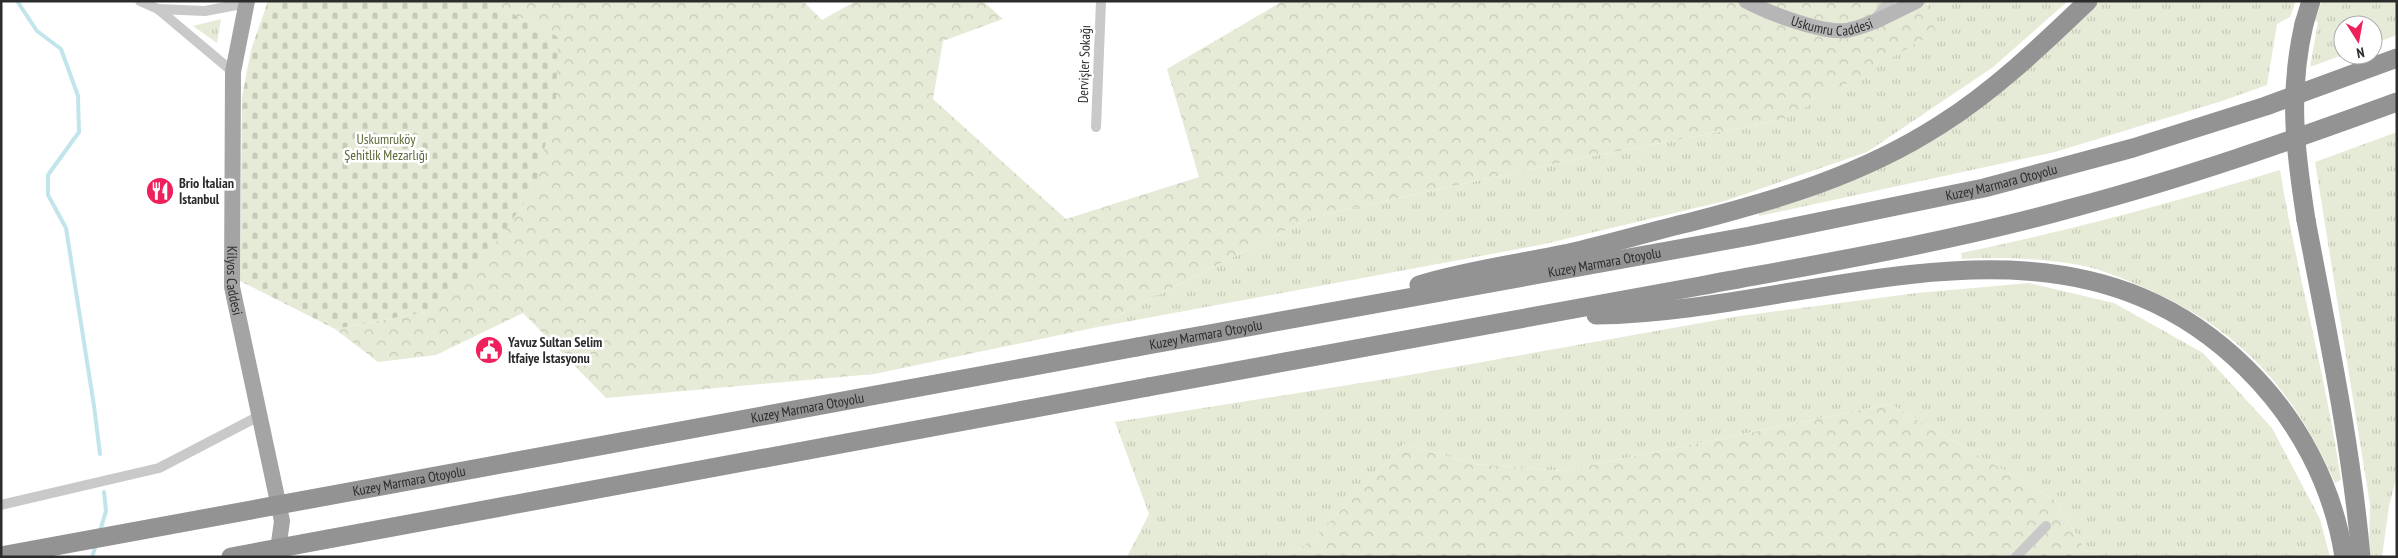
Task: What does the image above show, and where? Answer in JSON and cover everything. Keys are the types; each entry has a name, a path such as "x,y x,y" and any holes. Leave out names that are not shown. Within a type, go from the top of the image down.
{"highway":[{"path":"1350,308 1450,276 1576,251 1730,213 1810,189 1842,176 1902,147 1970,105 2018,66 2088,1"},
{"path":"2310,1 2295,68 2293,112 2298,168 2341,410 2356,504 2361,557"},
{"name":"Kuzey Marmara Otoyolu","path":"1,556 1750,236 1984,188 2093,161 2160,140 2266,106 2397,58"},
{"path":"231,557 1148,387 1544,316 1907,246 2062,211 2172,180 2304,136 2397,102"},
{"path":"1544,316 1639,314 1708,306 1881,278 1975,269 2020,269 2057,273 2108,285 2139,296 2182,318 2232,355 2254,376 2295,428 2320,474 2338,526 2344,557"}],"main road":[{"name":"Uskumru Caddesi","path":"1746,1 1767,12 1816,27 1847,30 1873,22 1917,1"},
{"name":"Kilyos Caddesi","path":"247,2 233,72 232,287 282,521 277,557"}],"street":[{"path":"140,1 158,9 233,72"},
{"name":"Dervişler Sokağı","path":"1096,128 1101,1"},
{"path":"1873,22 1890,1"},
{"path":"158,9 205,11 247,2"},
{"path":"1,504 158,468 261,416"},
{"path":"2016,557 2046,526"}],"green space":[{"name":"Uskumruköy Şehitlik Mezarlığı","path":"268,1 488,1 558,37 556,99 535,188 476,270 431,311 335,329 240,281 242,97 251,50"},
{"path":"488,1 803,1 822,20 856,1 983,1 1003,19 943,41 933,99 1066,219 1199,177 1167,69 1283,1 1932,1 1926,5 1936,32 1785,119 1563,162 1312,217 1093,328 874,374 606,398 523,313 436,355 378,362 335,329 431,311 558,37"},
{"path":"1932,1 2068,1 1992,68 1867,152 1725,201 1540,245 1093,328 1312,217 1563,162 1785,119"},
{"path":"2100,1 2296,1 2290,17 2277,24 2267,85 2222,101 2055,152 1759,216 1759,210 1901,158 1936,139 1982,107"},
{"path":"2322,1 2397,1 2397,35 2383,40 2383,15 2333,15 2333,59 2310,67 2318,22 2315,21"},
{"path":"221,19 217,43 193,26"},
{"path":"2397,132 2397,475 2389,506 2382,557 2369,557 2370,505 2315,162"},
{"path":"2280,170 2335,441 2341,480 2335,483 2302,419 2261,366 2237,344 2180,305 2147,289 2088,267 2035,259 1962,259 1961,253 2122,215"},
{"path":"2029,283 2114,303 2203,353 2272,428 2320,519 2330,557 2090,557 2055,500 1890,404 1562,471 1475,464 1404,444 1315,537 1289,557 1127,557 1149,514 1115,422 1392,378 1740,316 1917,293"},
{"path":"1890,404 2055,500 2090,557 1289,557 1315,537 1404,444 1475,464 1562,471"}],"waterway":[{"path":"17,1 37,31 61,49 78,96 79,132 48,175 48,195 66,228 100,454"},
{"path":"100,531 106,511 104,492"},
{"path":"92,557 96,545"}],"place":[{"name":"Brio İtalian İstanbul","path":"160,191"},
{"name":"Yavuz Sultan Selim İtfaiye İstasyonu","path":"489,350"}]}
